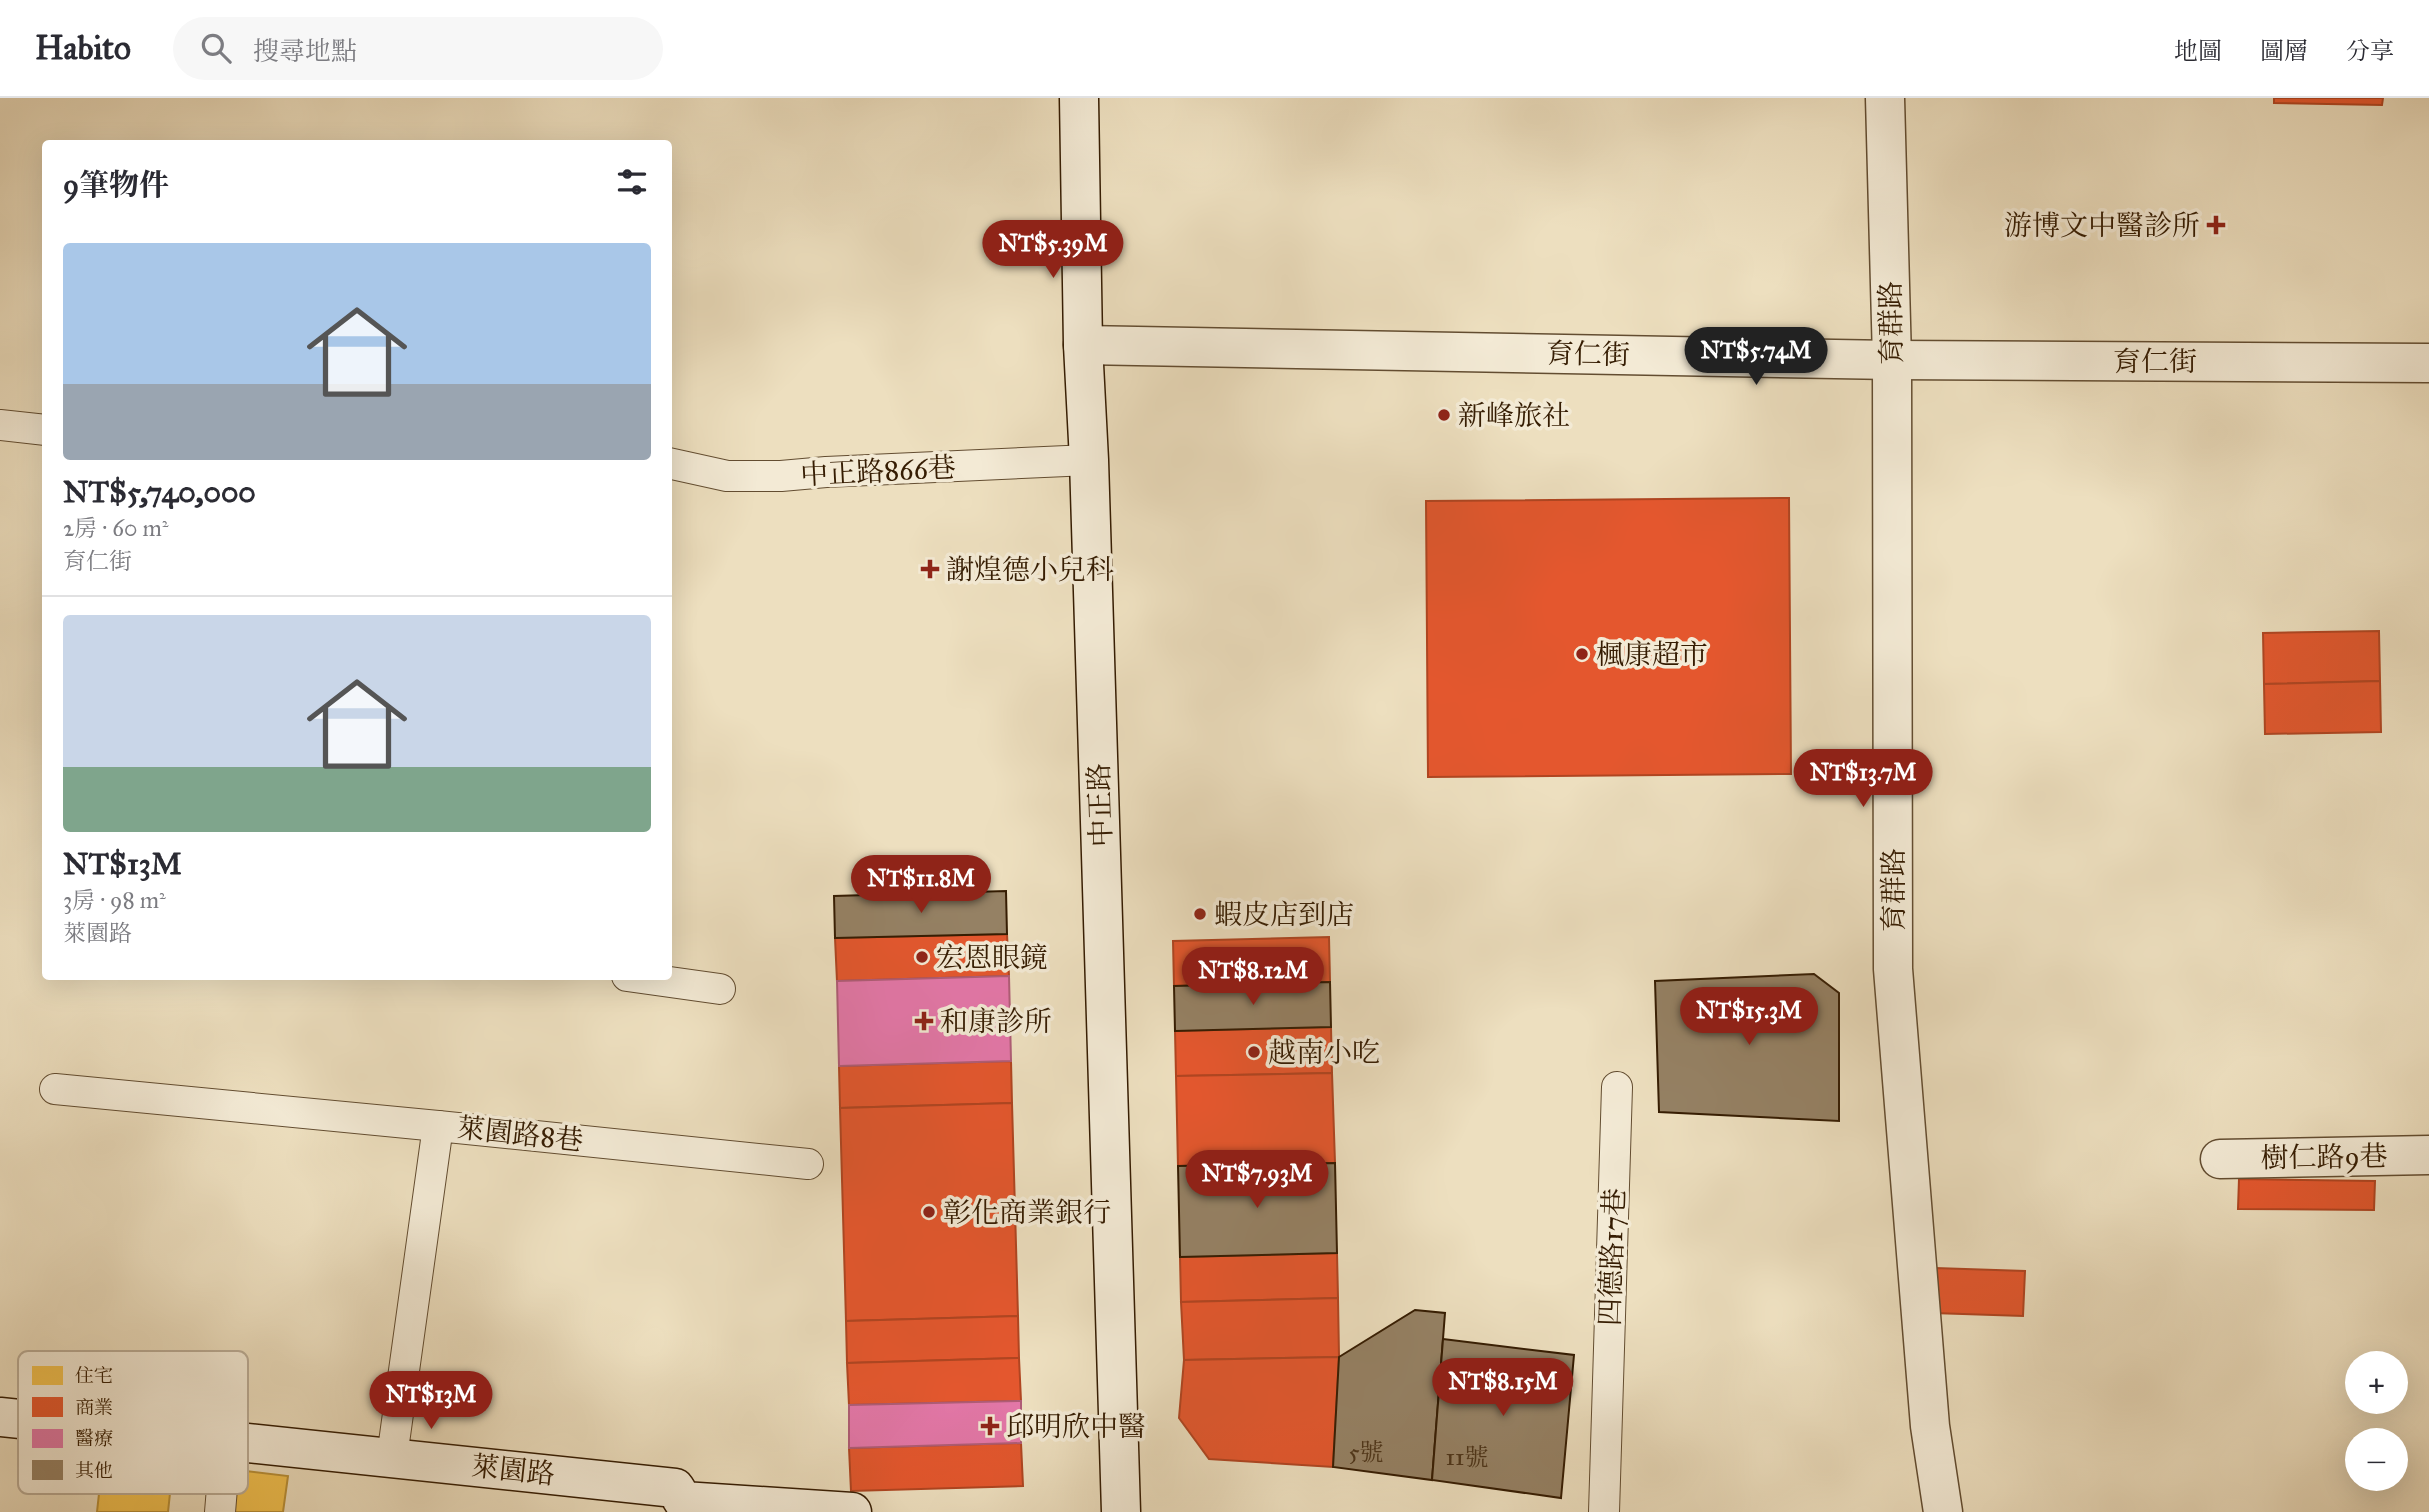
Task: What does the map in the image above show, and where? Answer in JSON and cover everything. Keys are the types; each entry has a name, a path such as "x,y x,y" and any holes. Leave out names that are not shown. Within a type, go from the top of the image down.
{"street":[{"name":"中正路","path":"1079,98 1083,345 1089,460 1121,1512"},
{"name":"育群路","path":"1885,98 1892,360 1893,969 1929,1412 1942,1512"},
{"name":"育仁街","path":"1083,345 1892,360 2429,363"},
{"name":"樹仁路9巷","path":"2220,1159 2429,1155"},
{"name":"萊園路","path":"0,1417 18,1419"},
{"name":"萊園路","path":"248,1442 392,1457 682,1501 852,1512"}],"lane":[{"path":"0,425 42,430"},
{"name":"中正路866巷","path":"672,464 727,476 781,476 1089,460"},
{"path":"655,980 720,989"},
{"name":"四德路17巷","path":"1604,1512 1617,1087"},
{"path":"55,1089 438,1126"},
{"name":"萊園路8巷","path":"392,1457 438,1126 808,1164"},
{"path":"220,1512 222,1494"}],"building: 住宅":[{"path":"248,1471 288,1476 283,1512 232,1512 235,1494 248,1494"},
{"path":"99,1494 170,1494 168,1512 97,1512"}],"building: 商業":[{"path":"2274,98 2383,98 2382,105 2274,103"},
{"path":"1789,498 1791,774 1428,777 1426,501"},
{"path":"2379,631 2380,681 2264,684 2263,633"},
{"path":"2380,681 2381,732 2265,734 2264,684"},
{"name":"宏恩眼鏡","path":"1007,934 1009,976 837,981 835,938"},
{"path":"1329,937 1330,982 1174,986 1173,941"},
{"name":"越南小吃","path":"1331,1027 1332,1073 1176,1076 1175,1031"},
{"path":"1011,1061 1012,1103 840,1108 839,1066"},
{"path":"1332,1073 1335,1163 1178,1166 1176,1076"},
{"name":"彰化商業銀行","path":"1012,1103 1018,1316 846,1321 840,1108"},
{"path":"2239,1179 2375,1181 2374,1210 2238,1209"},
{"path":"1337,1253 1338,1298 1181,1302 1180,1257"},
{"path":"1935,1268 2025,1271 2023,1316 1933,1313"},
{"path":"1338,1298 1339,1357 1184,1360 1181,1302"},
{"path":"1018,1316 1019,1358 847,1363 846,1321"},
{"path":"1339,1357 1333,1467 1209,1459 1179,1418 1184,1360"},
{"path":"1019,1358 1021,1401 849,1405 847,1363"},
{"path":"1021,1443 1023,1486 851,1491 849,1448"}],"building: 醫療":[{"name":"和康診所","path":"1009,976 1011,1061 839,1066 837,981"},
{"path":"1021,1401 1021,1443 849,1448 849,1405"}],"building: 其他":[{"path":"1006,891 1007,934 835,938 834,896"},
{"path":"1814,974 1839,993 1839,1121 1659,1112 1655,981"},
{"path":"1330,982 1331,1027 1175,1031 1174,986"},
{"path":"1335,1163 1337,1253 1180,1257 1178,1166"},
{"path":"1415,1310 1445,1313 1432,1480 1333,1467 1339,1357"},
{"path":"1443,1339 1574,1355 1561,1498 1432,1480"}],"place":[{"name":"游博文中醫診所","path":"2216,225"},
{"name":"新峰旅社","path":"1444,415"},
{"name":"謝煌德小兒科","path":"930,569"},
{"name":"楓康超市","path":"1582,654"},
{"name":"蝦皮店到店","path":"1200,914"},
{"name":"宏恩眼鏡","path":"922,957"},
{"name":"和康診所","path":"924,1021"},
{"name":"越南小吃","path":"1254,1052"},
{"name":"彰化商業銀行","path":"929,1212"},
{"name":"邱明欣中醫","path":"990,1426"}]}
